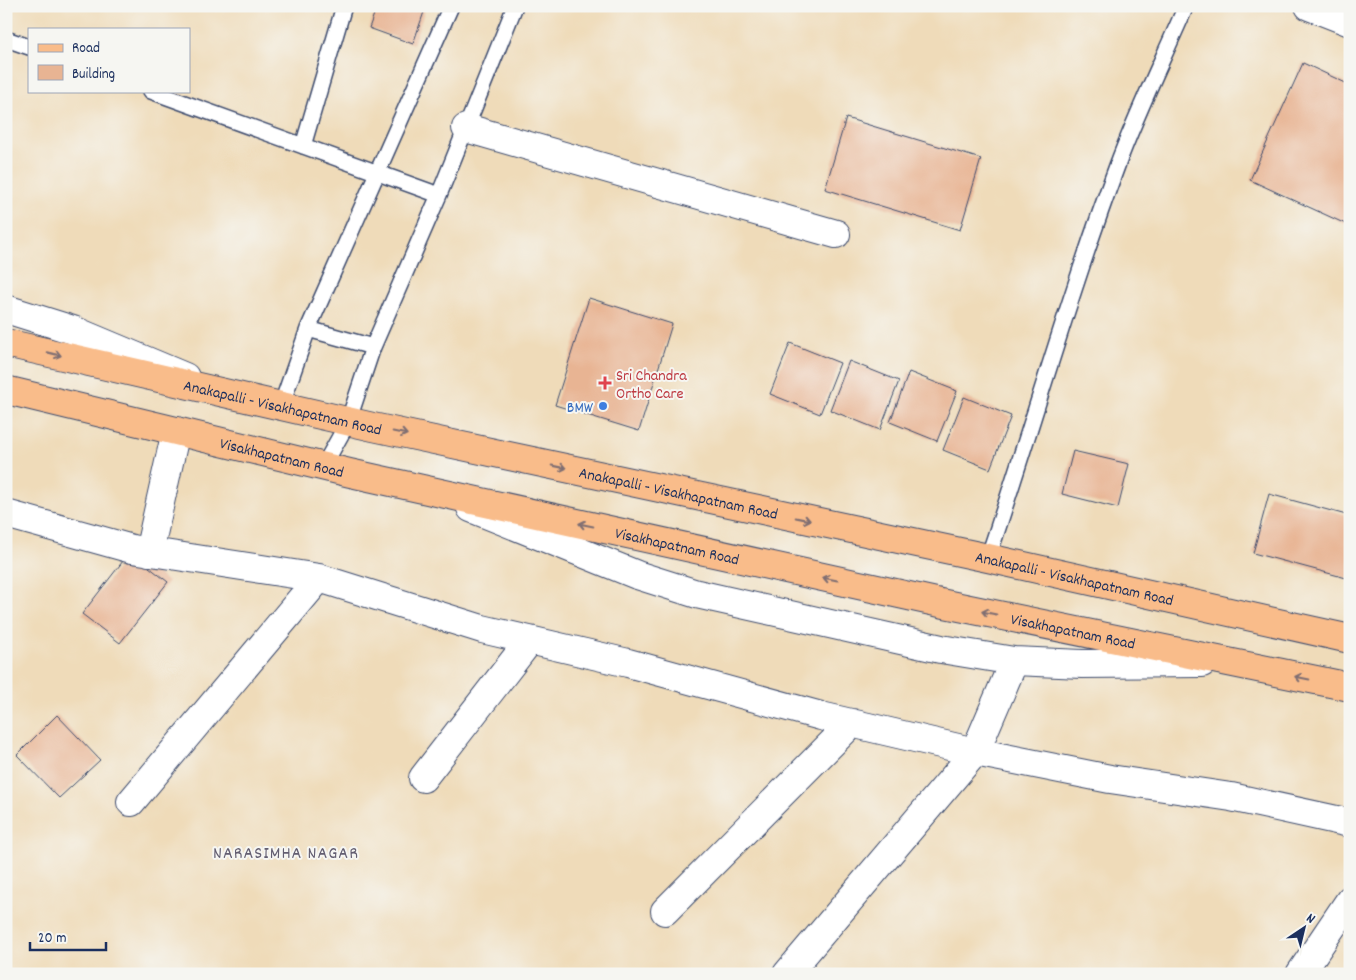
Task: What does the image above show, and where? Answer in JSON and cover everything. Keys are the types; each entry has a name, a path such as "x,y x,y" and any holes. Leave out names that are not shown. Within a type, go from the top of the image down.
{"main road":[{"name":"Anakapalli - Visakhapatnam Road","path":"6,343 348,422 988,558 1350,639"},
{"name":"Visakhapatnam Road","path":"6,390 322,467 945,604 1350,687"}],"street":[{"path":"1309,6 1350,22"},
{"path":"466,128 836,234"},
{"path":"6,309 109,344 220,392"},
{"path":"149,552 176,431"},
{"path":"426,489 637,575 698,594 941,649 1014,661 1082,664 1228,662"},
{"path":"6,514 149,552 319,578 482,629 628,663 852,723 975,752 1110,779 1231,797 1350,823"},
{"path":"131,802 319,578"},
{"path":"423,778 530,640"},
{"path":"788,974 975,752 1014,661"},
{"path":"666,911 852,723"},
{"path":"1300,974 1350,900"}],"lane":[{"path":"303,146 344,6"},
{"path":"281,406 308,329 451,6"},
{"path":"322,467 348,422 373,348 439,195 515,6"},
{"path":"988,558 1026,446 1051,356 1118,164 1186,6"},
{"path":"6,39 28,47"},
{"path":"154,92 439,195"},
{"path":"308,329 373,348"}],"building":[{"path":"377,6 426,6 413,44 369,28"},
{"path":"1303,63 1350,85 1350,226 1250,180"},
{"path":"846,118 981,159 960,230 825,189"},
{"path":"589,298 672,324 639,431 555,405"},
{"path":"790,343 840,363 820,414 770,394"},
{"path":"849,361 899,381 880,430 830,410"},
{"path":"909,372 957,391 937,441 890,422"},
{"path":"964,397 1011,416 990,469 943,450"},
{"path":"1073,451 1129,464 1118,508 1062,494"},
{"path":"1269,494 1350,516 1350,579 1253,553"},
{"path":"130,552 168,582 120,643 82,614"},
{"path":"57,715 100,760 59,798 17,755"}],"place":[{"name":"Sri Chandra Ortho Care","path":"605,383"},
{"name":"BMW","path":"603,406"}],"district":[{"name":"NARASIMHA NAGAR","path":"286,852"}]}
